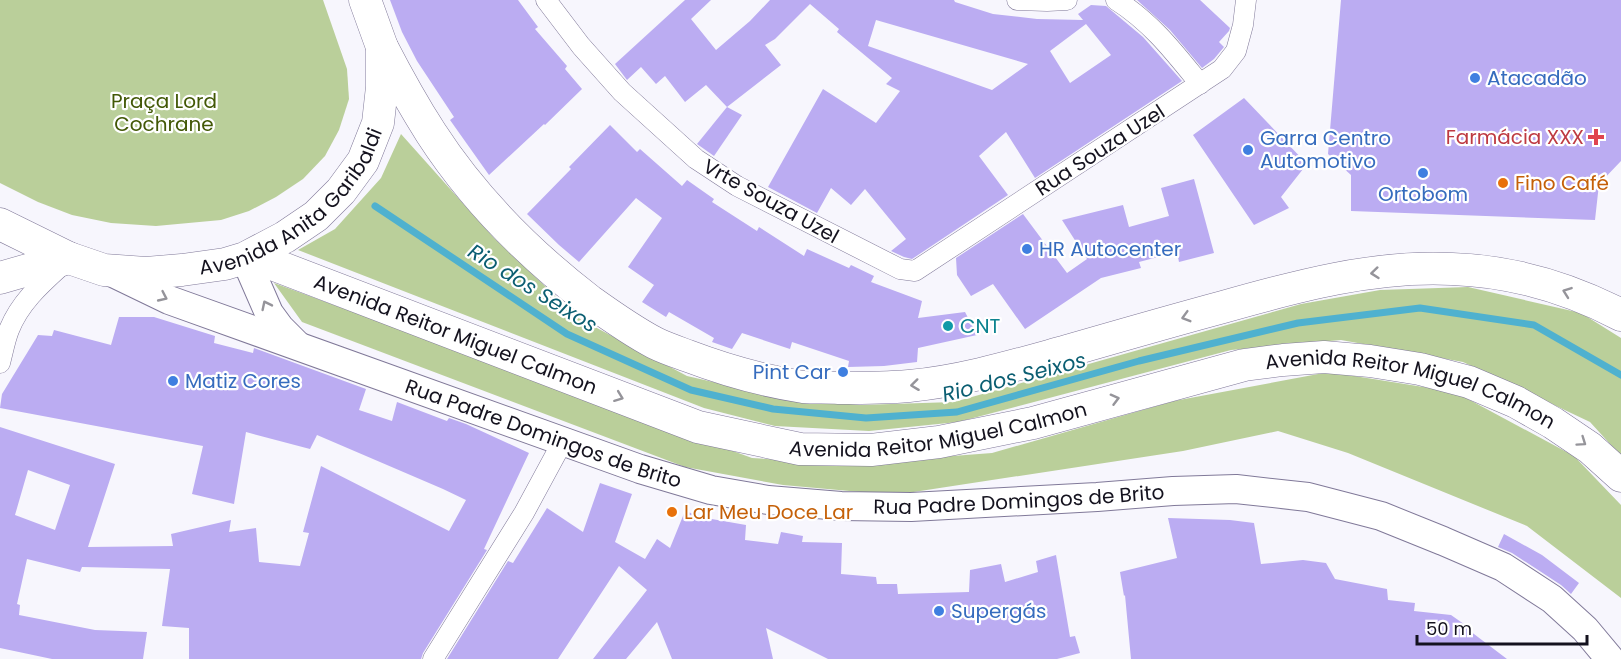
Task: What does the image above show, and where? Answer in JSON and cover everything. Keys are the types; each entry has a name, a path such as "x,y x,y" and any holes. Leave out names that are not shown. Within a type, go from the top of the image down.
{"main road":[{"name":"Avenida Anita Garibaldi","path":"0,224 69,258 110,271 146,273 225,264 248,257 285,237 316,216 341,191 363,161 378,123 382,87 382,47 365,0"},
{"path":"382,47 404,90 432,135 464,179 503,224 536,256 572,287 614,318 656,344 758,379 807,387 862,388 910,386 955,380 1029,362 1278,291 1333,279 1409,270 1451,268 1491,272 1548,284 1598,303 1621,315"},
{"name":"Rua Padre Domingos de Brito","path":"248,257 269,313 297,345"},
{"name":"Avenida Reitor Miguel Calmon","path":"248,257 698,428 800,449 871,450 939,442 1033,423 1244,365 1324,357 1420,369 1469,382 1516,402 1553,423 1590,448 1621,476"},
{"path":"0,278 69,258"},
{"name":"Rua Padre Domingos de Brito","path":"110,271 169,300 668,478 711,490 768,500 830,505 911,507 1236,489 1308,497 1381,516 1503,567 1552,598 1585,629 1610,659"}],"street":[{"name":"Vrte Souza Uzel","path":"546,0 622,92 696,159 737,186 900,269 915,271"},
{"path":"1017,0 1047,2 1067,0"},
{"path":"1116,0 1135,12 1159,34 1200,84"},
{"name":"Rua Souza Uzel","path":"915,271 1222,69 1236,51 1243,25 1246,0"},
{"path":"0,363 9,330 18,312 32,292 69,258"},
{"path":"433,659 524,513 563,441"}],"green space":[{"name":"Praça Lord Cochrane","path":"0,0 323,0 347,69 349,99 339,130 325,156 303,179 249,211 221,220 156,226 111,223 72,215 38,202 0,183"},
{"path":"401,134 494,238 580,319 687,376 783,398 860,405 954,402 1301,304 1380,290 1468,287 1581,313 1621,338 1621,456 1590,422 1463,362 1341,340 1231,350 958,422 869,431 775,426 704,408 298,250 335,229 381,178"},
{"path":"274,283 752,458 848,464 992,453 1174,401 1329,372 1455,392 1574,456 1621,505 1621,598 1527,526 1348,453 1278,431 1183,451 894,495 783,485 685,467 302,322"}],"building":[{"path":"390,0 518,0 538,27 535,29 567,66 565,69 582,89 489,175 450,120 454,117 417,61 402,32"},
{"path":"685,0 711,0 691,19 716,50 750,21 770,0 954,0 993,14 1037,19 1083,20 1078,14 1091,5 1106,6 1143,37 1182,81 1035,178 1006,132 979,156 1008,195 912,259 891,251 906,239 865,189 851,205 831,188 817,213 768,187 823,89 876,123 900,91 886,84 892,78 837,32 839,29 810,4 775,39 765,45 781,65 727,107 706,85 685,102 665,76 656,84 641,67 627,80 615,64","holes":["876,20 1028,64 992,90 868,46","1086,24 1111,55 1070,83 1050,51"]},
{"path":"1137,0 1200,0 1230,28 1219,42 1224,47 1202,68 1170,30"},
{"path":"1341,0 1621,0 1621,161 1599,184 1595,220 1351,211 1351,175 1328,154"},
{"name":"Garra Centro Automotivo","path":"1244,98 1307,164 1281,197 1289,208 1254,225 1193,135"},
{"path":"727,107 742,115 714,156 697,144"},
{"path":"610,125 637,152 640,149 682,186 687,180 714,199 712,202 757,231 759,227 804,256 807,249 849,268 851,265 874,276 871,282 922,301 918,318 965,312 977,335 918,348 917,362 848,367 849,361 792,342 790,349 742,333 732,349 712,342 714,338 669,312 666,317 642,302 654,285 628,267 662,218 636,198 579,262 527,214"},
{"path":"1194,179 1214,253 1179,262 1177,252 1139,262 1141,268 1101,278 1025,329 993,284 971,296 957,275 956,258 1023,214 1067,273 1087,259 1062,220 1123,205 1129,227 1169,216 1161,188"},
{"path":"119,317 154,317 215,336 214,343 253,353 254,348 366,389 359,410 392,421 397,402 447,421 449,418 466,424 529,453 484,549 487,550 421,659 189,659 189,628 162,626 170,569 82,567 80,572 27,559 17,604 20,605 19,615 95,630 147,632 143,659 52,659 0,648 0,427 115,464 88,547 173,546 171,534 231,520 229,532 256,528 259,562 300,566 309,533 303,532 321,466 449,531 466,500 317,435 310,449 246,432 234,504 192,494 203,446 0,408 2,394 38,335 52,336 54,330 111,345","holes":["28,470 70,485 55,530 15,515"]},
{"path":"600,483 632,494 615,542 645,559 657,539 670,548 685,511 706,518 746,525 745,540 778,544 781,532 803,536 802,542 842,543 841,574 876,577 877,584 897,584 898,594 969,592 970,570 1001,564 1005,582 1038,572 1036,561 1056,555 1070,637 1075,636 1080,653 1057,659 828,659 766,628 773,659 672,659 657,622 626,659 593,659 647,590 619,566 558,659 447,659 508,561 513,563 547,508 583,532"},
{"path":"1168,518 1254,523 1261,564 1303,560 1326,563 1335,579 1387,589 1388,600 1415,603 1414,611 1451,615 1507,659 1131,659 1125,595 1120,572 1177,558"},
{"path":"1504,534 1542,555 1579,583 1571,594 1512,553 1498,547"}],"waterway":[{"name":"Rio dos Seixos","path":"375,206 567,334 691,390 773,409 866,418 957,412 1139,361 1298,323 1420,308 1534,325 1621,375"}],"place":[{"name":"Atacadão","path":"1475,78"},
{"name":"Farmácia XXX","path":"1596,137"},
{"name":"Garra Centro Automotivo","path":"1248,150"},
{"name":"Ortobom","path":"1423,173"},
{"name":"Fino Café","path":"1503,183"},
{"name":"HR Autocenter","path":"1027,249"},
{"name":"CNT","path":"948,326"},
{"name":"Pint Car","path":"843,372"},
{"name":"Matiz Cores","path":"173,381"},
{"name":"Lar Meu Doce Lar","path":"672,512"},
{"name":"Supergás","path":"939,611"}]}
